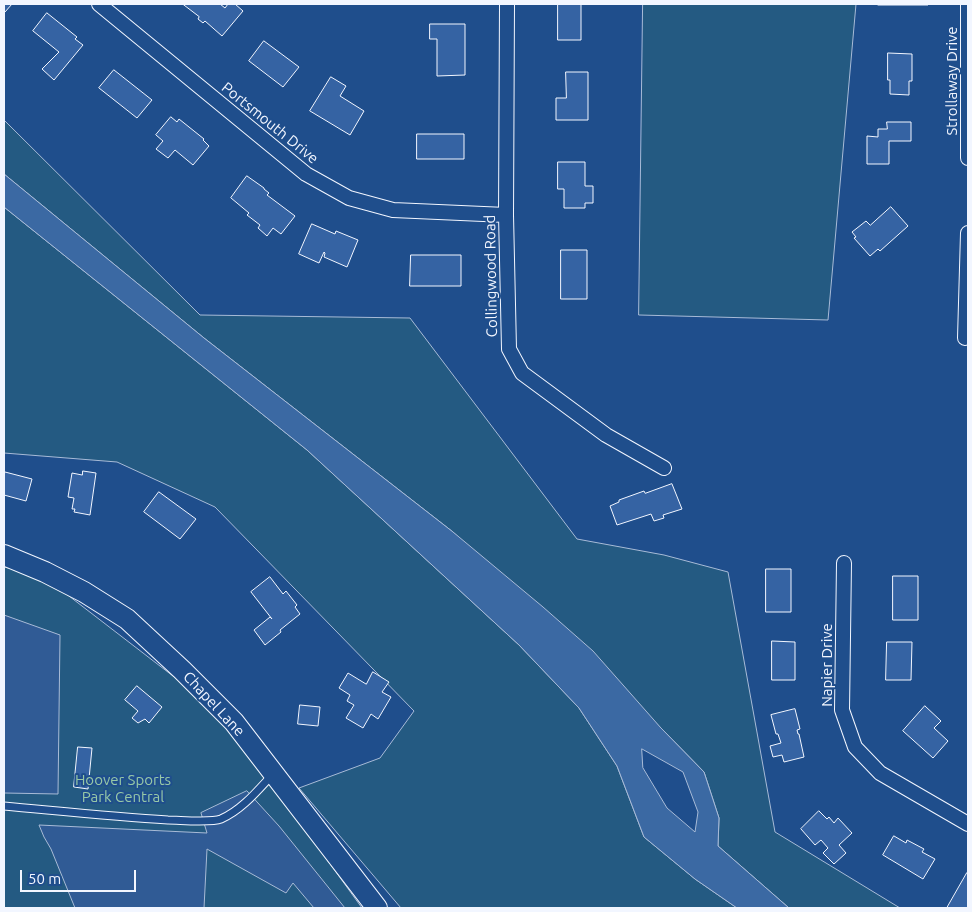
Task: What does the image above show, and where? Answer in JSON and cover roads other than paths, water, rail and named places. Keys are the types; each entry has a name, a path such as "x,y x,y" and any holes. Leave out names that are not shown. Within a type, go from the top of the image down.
{"street":[{"name":"Portsmouth Drive","path":"99,4 306,174 350,198 393,210 506,215"},
{"name":"Collingwood Road","path":"507,4 506,215 509,349 522,373 606,435 664,468"},
{"name":"Strollaway Drive","path":"968,4 968,158"},
{"path":"966,338 968,233"},
{"name":"Chapel Lane","path":"4,555 45,572 84,592 126,619 182,670 234,722 376,908"},
{"name":"Napier Drive","path":"844,563 842,710 855,747 880,773 968,824"}],"lane":[{"path":"4,806 75,814 136,818 220,820 242,805 274,774"}],"park label":[{"name":"Hoover Sports Park Central","path":"123,788"}]}
